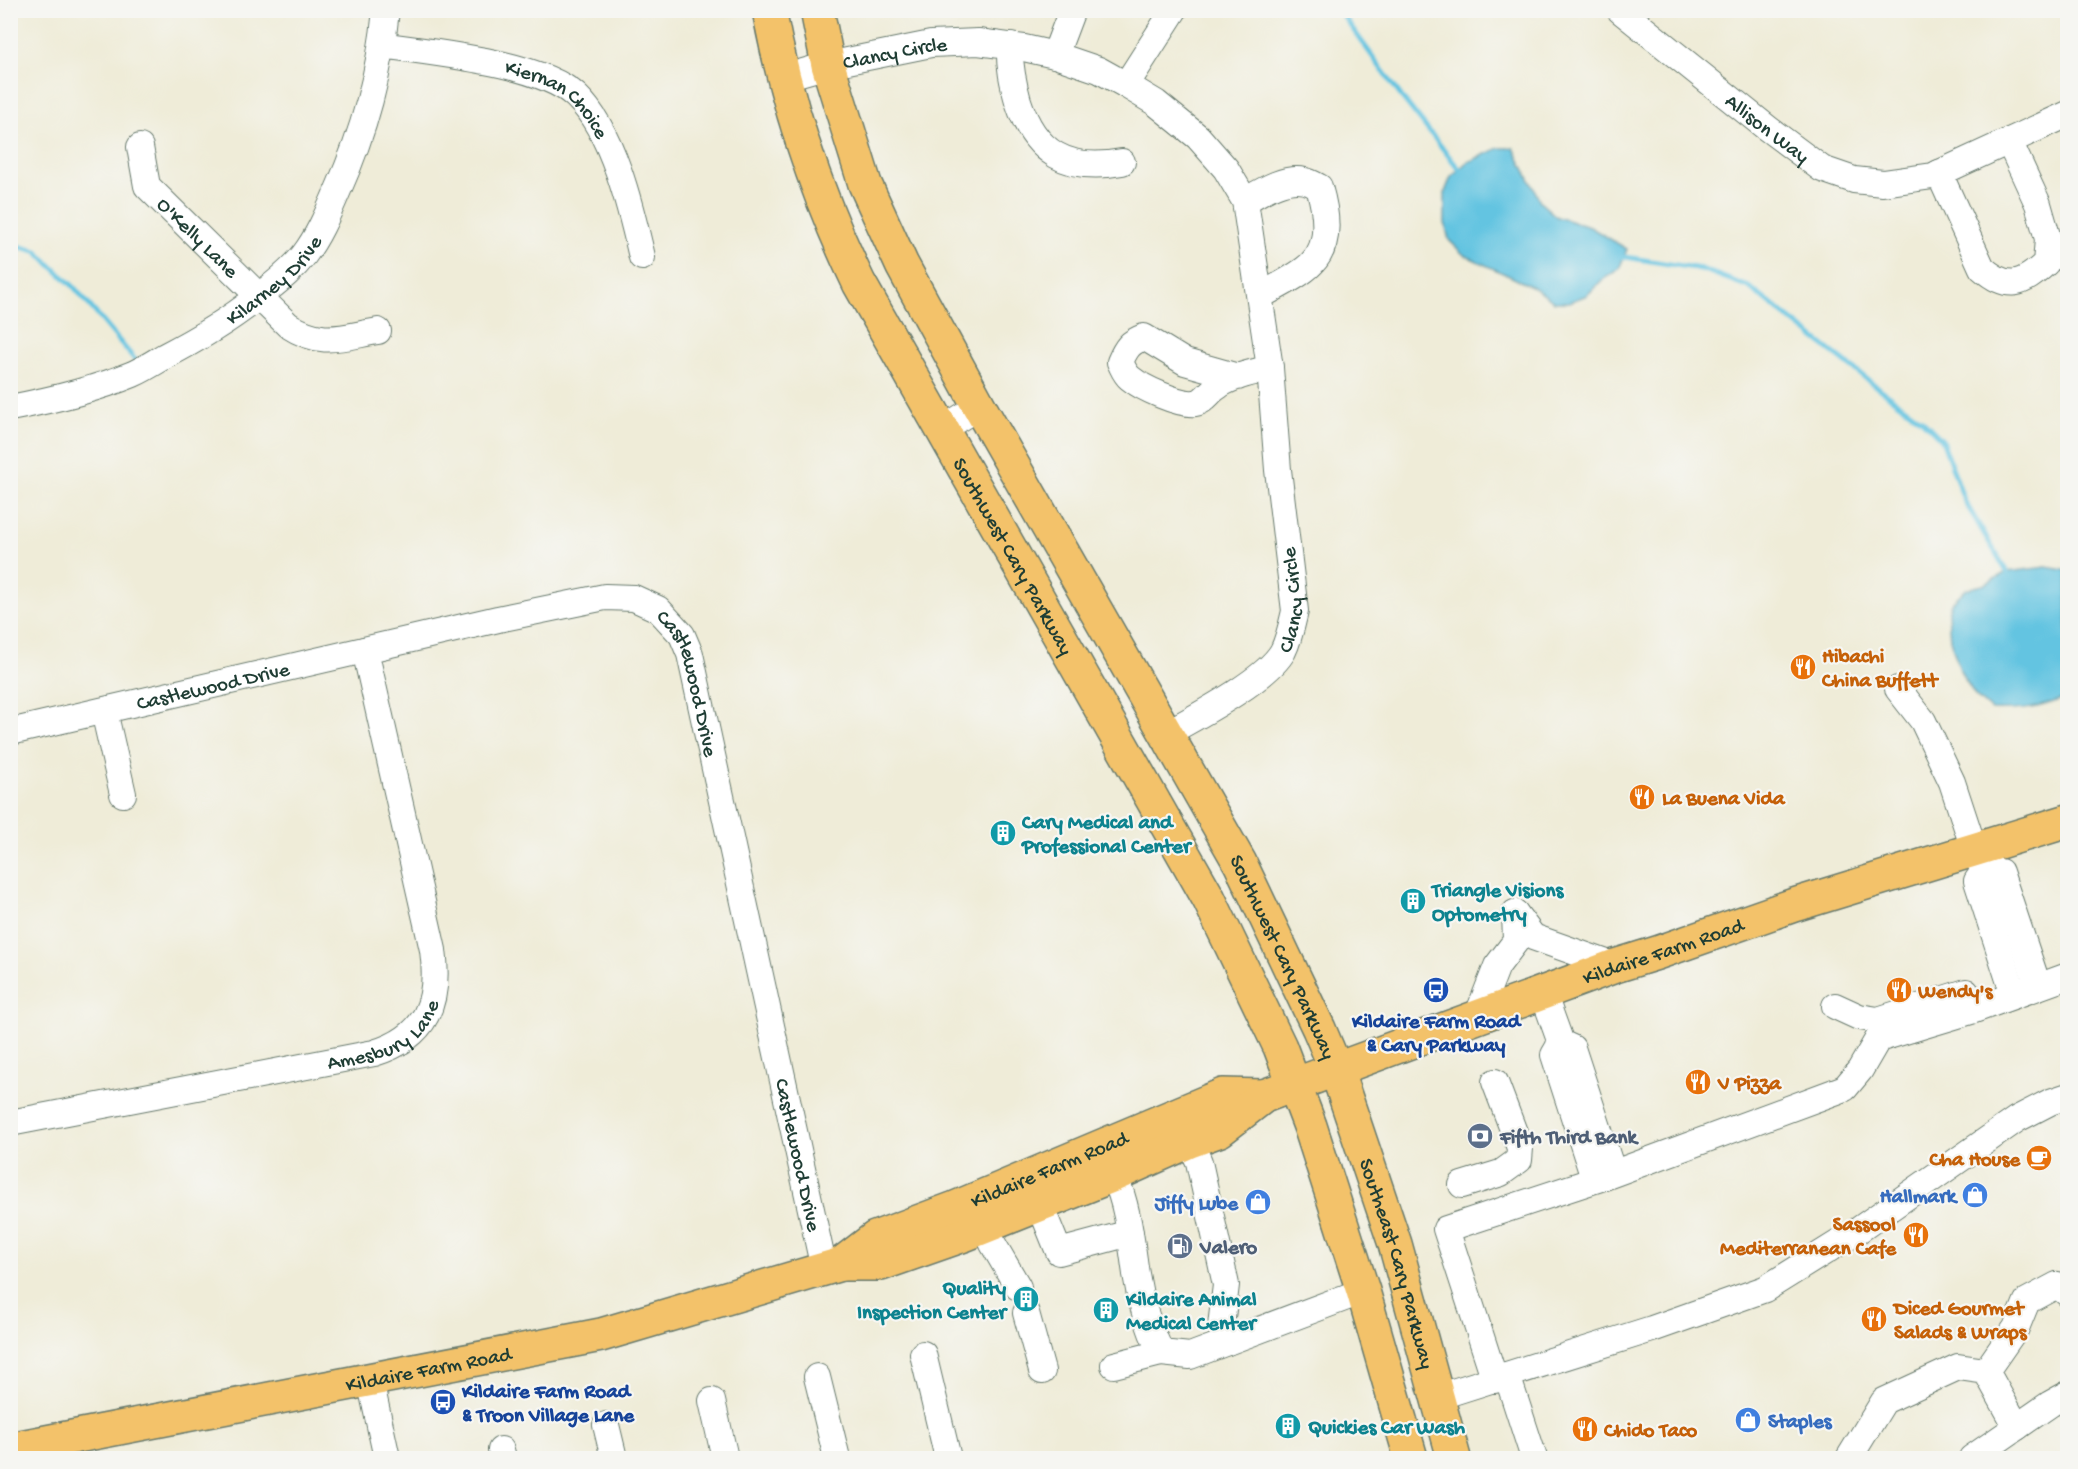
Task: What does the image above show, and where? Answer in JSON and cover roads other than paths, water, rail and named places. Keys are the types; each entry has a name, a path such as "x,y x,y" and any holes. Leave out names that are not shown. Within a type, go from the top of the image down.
{"main road":[{"name":"Southwest Cary Parkway","path":"768,10 782,78 805,156 858,283 1209,899 1280,1047 1295,1085"},
{"name":"Southwest Cary Parkway","path":"817,10 828,65 865,184 902,265 1240,863 1298,983 1336,1069"},
{"name":"Kildaire Farm Road","path":"10,1449 601,1335 833,1267 881,1264 986,1227 1220,1130 1264,1096 1336,1069 1615,966 1794,905 1979,860 2067,820"},
{"name":"Southeast Cary Parkway","path":"1336,1069 1395,1244 1454,1458"},
{"name":"Southeast Cary Parkway","path":"1295,1085 1362,1291 1411,1458"},
{"name":"Kildaire Farm Road","path":"833,1267 875,1238 956,1208 1223,1095 1264,1096"}],"street":[{"name":"Kilarney Drive","path":"10,408 90,389 133,374 208,334 277,284 291,270 318,234 361,135 374,88 386,10"},
{"path":"1055,55 1072,10"},
{"path":"1126,85 1174,10"},
{"name":"Allison Way","path":"1620,10 1767,128 1822,169 1854,180 1883,183 1906,181 1939,173 2067,114"},
{"name":"Clancy Circle","path":"782,78 828,65 930,44 978,42 1055,55 1099,70 1156,103 1198,137 1226,169 1245,201 1270,368 1278,470 1295,611 1283,650 1276,662 1259,678 1167,733"},
{"name":"Kiernan Choice","path":"382,45 495,63 532,73 575,95 590,112 614,160 631,209 642,257"},
{"path":"1010,46 1012,83 1030,131 1041,146 1058,157 1079,163 1101,166 1122,162"},
{"path":"1939,173 1982,268 1993,277 2007,283 2030,278 2046,263 2048,239 2038,204 2009,141"},
{"name":"O'Kelly Lane","path":"140,147 147,186 288,325 306,335 325,340 378,331"},
{"path":"1245,201 1262,191 1288,181 1305,181 1319,187 1324,205 1326,230 1321,249 1312,263 1260,296"},
{"path":"1238,377 1270,368"},
{"path":"941,430 980,406"},
{"name":"Castlewood Drive","path":"10,732 605,597 619,596 645,602 658,609 682,635 690,654 833,1267"},
{"name":"Amesbury Lane","path":"10,1123 374,1053 413,1034 422,1023 430,1009 435,989 433,950 365,650"},
{"path":"1898,688 1923,721 1952,782 1979,860 1977,881 2014,995"},
{"path":"104,711 123,794"},
{"path":"1979,860 2000,872 2038,986"},
{"path":"1477,1017 1497,966 1516,941 1515,913 1533,937 1615,966"},
{"path":"1534,1458 1501,1378 1446,1228 1604,1177 1845,1088 1860,1070 1878,1039 1974,1010 2067,976"},
{"path":"1835,1006 1859,1017 1878,1020 1966,992"},
{"path":"1543,993 1561,1043 1572,1048 1609,1161 1604,1177"},
{"path":"1462,1185 1501,1173 1519,1160 1520,1148 1495,1082"},
{"path":"1437,1397 1652,1329 1765,1289 1853,1234 2017,1119 2067,1096"},
{"path":"1190,1141 1199,1162 1226,1285 1221,1326 1227,1342"},
{"path":"1114,1175 1122,1194 1136,1276 1150,1330 1161,1353"},
{"path":"1040,1205 1059,1252 1130,1233"},
{"path":"986,1227 993,1244 1018,1287"},
{"path":"1986,1371 2016,1328 2027,1300 2057,1285 2067,1294"},
{"path":"1114,1365 1161,1353 1190,1356 1362,1291"},
{"path":"1026,1313 1042,1371"},
{"path":"922,1354 948,1458"},
{"path":"1849,1458 1884,1401 1958,1367 1986,1371"},
{"path":"1986,1371 2017,1427"},
{"path":"817,1377 837,1458"},
{"path":"370,1380 387,1458"},
{"path":"1972,1458 2067,1394"},
{"path":"712,1401 725,1458"},
{"path":"606,1425 614,1458"}],"water":[{"path":"1499,148 1514,148 1541,203 1557,217 1590,227 1627,249 1619,269 1602,280 1587,295 1569,302 1554,302 1535,288 1464,255 1449,240 1445,223 1445,192 1451,177 1466,163"},
{"path":"2046,567 2067,572 2067,697 2030,708 1991,710 1976,697 1961,673 1950,639 1948,613 1951,603 1966,589 1983,585 2007,572"}],"waterway":[{"path":"1339,10 1401,96 1463,174"},
{"path":"10,244 36,251 74,287 136,361"},
{"path":"1619,256 1701,269 1749,287 1922,420 1942,440 1965,502 2007,572"}],"place":[{"name":"Hibachi China Buffett","path":"1803,667"},
{"name":"La Buena Vida","path":"1642,797"},
{"name":"Cary Medical and Professional Center","path":"1003,833"},
{"name":"Triangle Visions Optometry","path":"1413,901"},
{"name":"Kildaire Farm Road & Cary Parkway","path":"1436,990"},
{"name":"Wendy's","path":"1899,990"},
{"name":"V Pizza","path":"1698,1082"},
{"name":"Fifth Third Bank","path":"1480,1136"},
{"name":"Cha House","path":"2039,1158"},
{"name":"Hallmark","path":"1975,1195"},
{"name":"Jiffy Lube","path":"1258,1202"},
{"name":"Sassool Mediterranean Cafe","path":"1916,1235"},
{"name":"Valero","path":"1180,1246"},
{"name":"Quality Inspection Center","path":"1026,1299"},
{"name":"Kildaire Animal Medical Center","path":"1106,1310"},
{"name":"Diced Gourmet Salads & Wraps","path":"1874,1319"},
{"name":"Kildaire Farm Road & Troon Village Lane","path":"443,1402"},
{"name":"Staples","path":"1748,1420"},
{"name":"Quickies Car Wash","path":"1288,1426"},
{"name":"Chido Taco","path":"1585,1429"}]}
